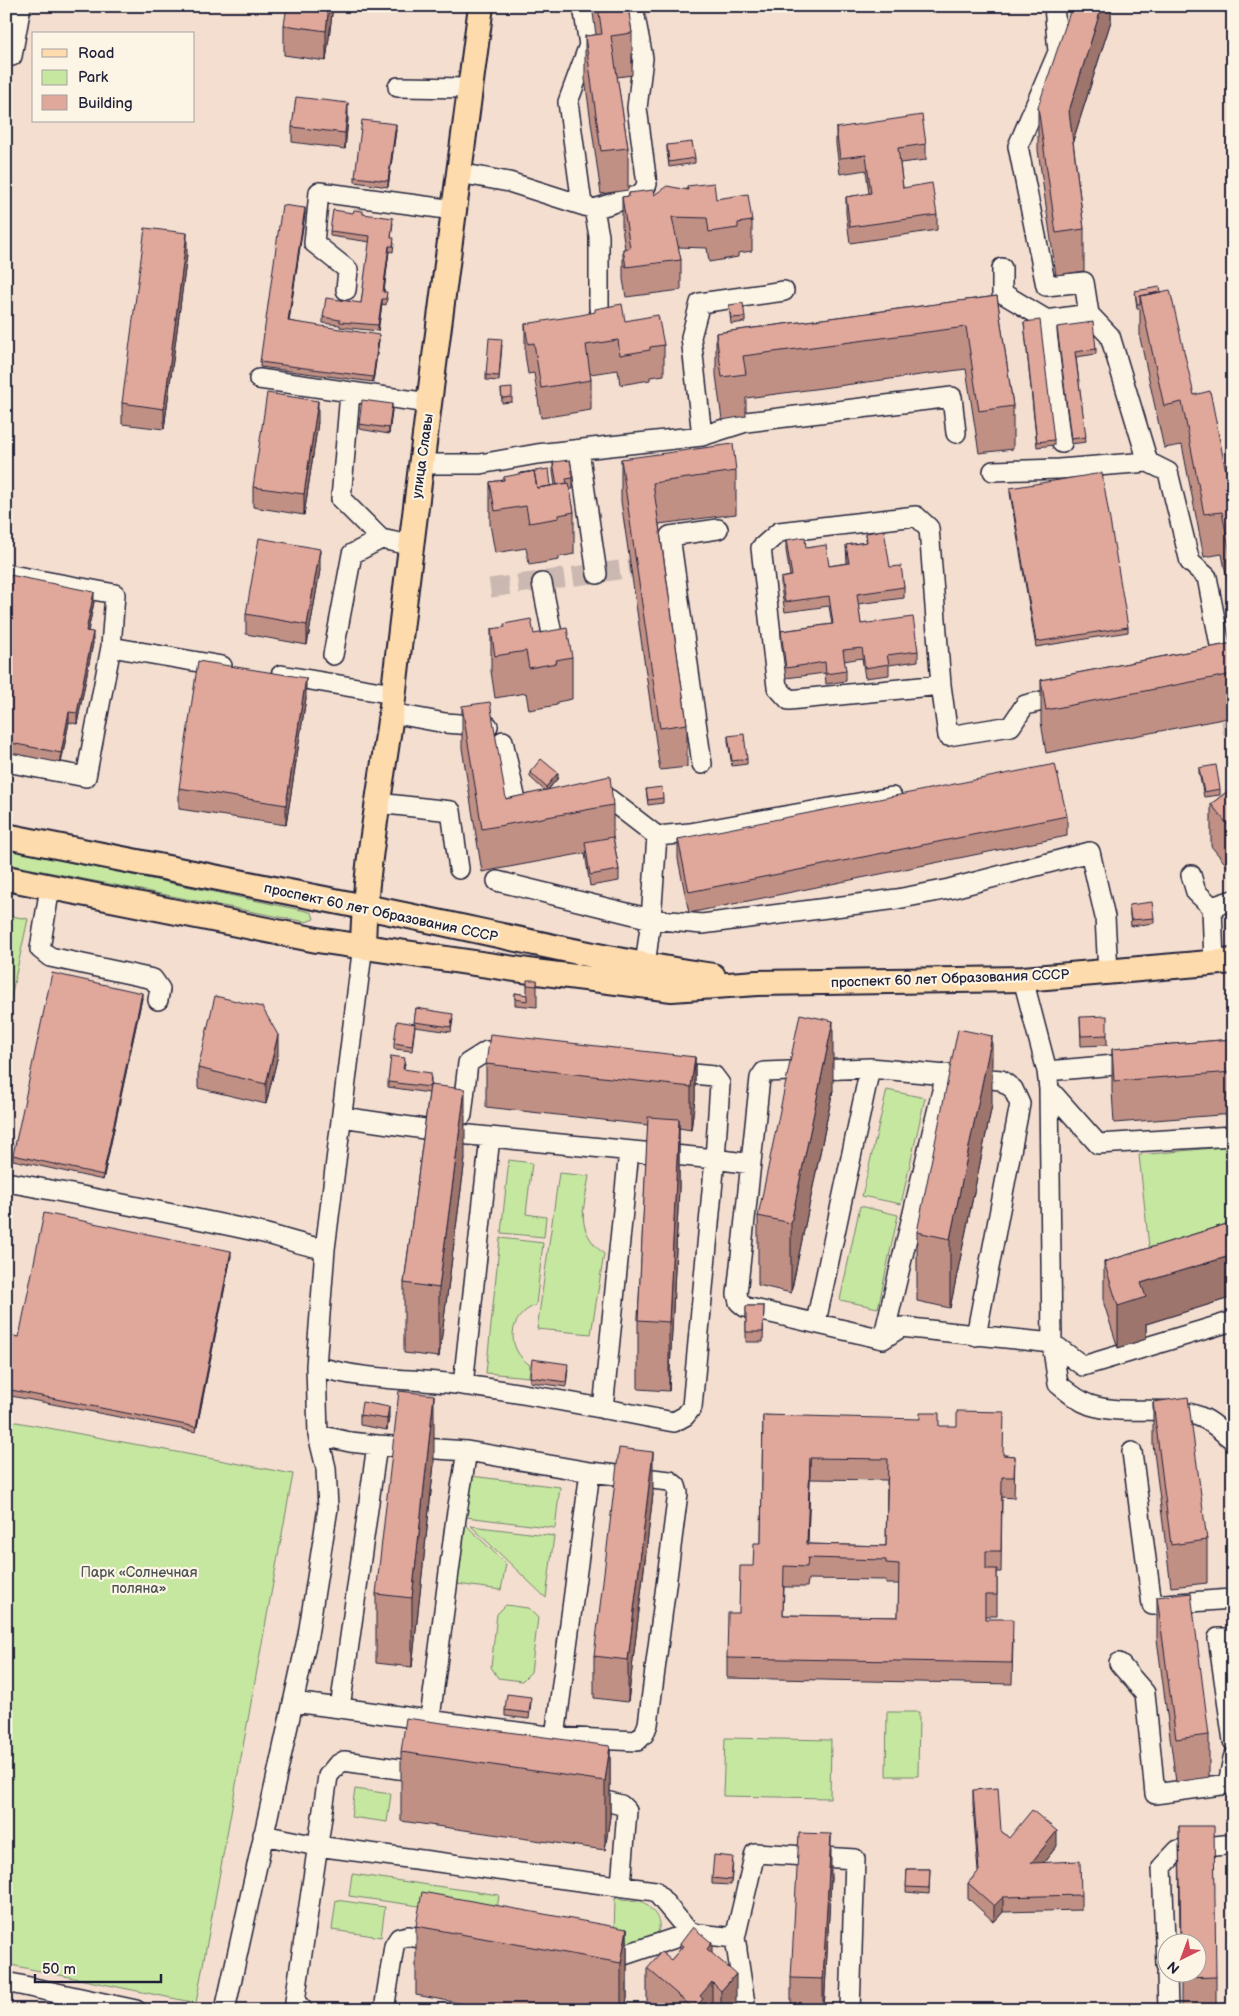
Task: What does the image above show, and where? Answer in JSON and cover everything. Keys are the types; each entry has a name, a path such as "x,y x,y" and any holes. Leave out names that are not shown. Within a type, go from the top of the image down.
{"main road":[{"name":"улица Славы","path":"363,945 364,907 377,803 392,703 410,545 481,6"},
{"name":"проспект 60 лет Образования СССР","path":"6,836 364,907 645,966 757,983"},
{"name":"проспект 60 лет Образования СССР","path":"6,878 317,940 363,945 536,972 672,989 757,983 1023,979 1223,962"}],"street":[{"path":"6,54 12,56 21,6"},
{"path":"583,6 589,45 568,102 588,207 598,236 599,308"},
{"path":"459,173 509,182 588,207 642,194 647,184 637,108 643,58 633,6"},
{"path":"1054,6 1058,52 1018,146 1046,286 1084,282 1089,314 1110,336 1148,462"},
{"path":"398,87 470,88"},
{"path":"346,290 348,270 314,243 319,192 454,210"},
{"path":"1002,268 1002,293 1047,320 1089,314"},
{"path":"702,436 691,337 700,303 784,291"},
{"path":"1047,320 1062,442"},
{"path":"259,380 429,403"},
{"path":"350,392 341,499 381,539 410,545"},
{"path":"421,464 480,464 537,454 702,436 746,422 952,397 956,433"},
{"path":"579,450 597,574"},
{"path":"993,471 1060,477 1148,462 1168,472 1190,562 1207,577 1223,661 1195,667"},
{"path":"941,685 789,700 777,687 761,548 779,532 916,516 929,528 941,685 948,736 1011,726 1025,705 1082,692"},
{"path":"702,764 670,536 718,529"},
{"path":"333,655 352,554 381,539"},
{"path":"6,574 115,594 111,647 86,777 6,762"},
{"path":"526,649 554,644 542,582"},
{"path":"111,647 238,668"},
{"path":"267,673 392,703 445,722 492,726"},
{"path":"503,741 520,819 538,815"},
{"path":"574,807 609,799 657,836 914,793"},
{"path":"377,803 451,810 459,869"},
{"path":"645,966 651,919 657,836"},
{"path":"497,881 651,919 702,924 897,899 949,889 1090,852 1105,917 1108,972"},
{"path":"1191,875 1196,892 1212,907 1223,962"},
{"path":"50,887 40,949 50,957 153,979 160,989 158,1000"},
{"path":"1212,907 1233,900"},
{"path":"225,2010 308,1635 328,1508 326,1468 318,1435 316,1366 325,1249 363,945"},
{"path":"1023,979 1048,1080 1052,1343 1058,1384 1072,1396 1090,1405 1118,1409 1180,1412 1205,1419 1233,1440"},
{"path":"459,1134 468,1062 487,1051 527,1055"},
{"path":"1048,1080 1155,1062"},
{"path":"816,1322 870,1068"},
{"path":"976,1336 1020,1104 1013,1089 1001,1080 870,1068 764,1072 760,1078 737,1294 739,1302 746,1307 883,1339 901,1327 976,1336 1052,1343 1083,1366 1233,1321"},
{"path":"316,1366 329,1370 375,1377 463,1384 674,1422 685,1416 692,1407 720,1084 714,1076 655,1070"},
{"path":"883,1339 946,1074"},
{"path":"1048,1080 1098,1144 1233,1136"},
{"path":"342,1118 459,1134 752,1164"},
{"path":"463,1384 490,1137"},
{"path":"603,1409 629,1151"},
{"path":"6,1182 115,1201 253,1230 325,1249"},
{"path":"293,1702 430,1718 555,1737 637,1741 644,1734 648,1724 678,1493 676,1486 670,1481 590,1472 467,1451 377,1445 350,1442 318,1435"},
{"path":"340,1708 377,1445"},
{"path":"430,1718 467,1451"},
{"path":"1132,1452 1152,1605 1231,1599 1233,1597"},
{"path":"555,1737 590,1472"},
{"path":"1233,1638 1218,1638 1233,1740"},
{"path":"1119,1663 1144,1693 1155,1794 1228,1784 1233,1758"},
{"path":"303,2010 295,2001 328,1776 337,1764 344,1761 440,1775"},
{"path":"566,1793 600,1798 621,1805 627,1811 621,1886"},
{"path":"263,1835 317,1846 656,1891 690,1933"},
{"path":"1165,1934 1162,1868 1178,1850 1233,1844"},
{"path":"746,2010 735,1938 755,1854 855,1859 850,2010"},
{"path":"584,1964 599,1963 690,1933 735,1938"},
{"path":"384,2010 394,1946 399,1938 408,1936 457,1944"},
{"path":"6,1982 136,2010"},
{"path":"1167,1984 1168,2010"}],"green space":[{"path":"6,849 306,911 312,913 314,919 306,922 6,864"},
{"path":"6,915 28,919 6,1020"},
{"path":"887,1090 925,1098 901,1204 862,1196"},
{"path":"1233,1146 1233,1232 1150,1256 1139,1155"},
{"path":"509,1160 532,1163 526,1214 546,1217 544,1237 501,1233"},
{"path":"559,1173 589,1176 583,1218 588,1236 604,1254 591,1334 537,1329"},
{"path":"860,1206 898,1215 878,1308 840,1300"},
{"path":"500,1238 543,1243 536,1305 520,1317 515,1324 513,1333 516,1350 530,1365 529,1377 486,1373"},
{"name":"Парк «Солнечная поляна»","path":"6,1420 293,1474 196,2003 6,1964"},
{"path":"471,1476 560,1487 555,1528 466,1517"},
{"path":"465,1524 506,1564 501,1590 457,1584"},
{"path":"471,1526 554,1536 546,1598"},
{"path":"506,1605 528,1608 538,1618 531,1672 522,1681 498,1678 491,1667 497,1614"},
{"path":"887,1712 919,1712 918,1776 886,1776"},
{"path":"725,1738 831,1740 830,1798 723,1796"},
{"path":"355,1789 391,1794 387,1822 351,1817"},
{"path":"352,1874 499,1895 496,1917 349,1896"},
{"path":"615,1898 644,1902 654,1913 658,1921 659,1929 657,1934 620,1948 614,1935"},
{"path":"336,1900 385,1907 381,1937 332,1930"}],"building":[{"path":"287,6 329,6 326,31 284,25"},
{"path":"598,6 628,6 632,33 611,36 628,148 601,151 585,36 602,34"},
{"path":"1072,6 1102,6 1069,111 1084,229 1056,233 1038,107"},
{"path":"296,97 348,103 345,133 292,127"},
{"path":"922,115 926,144 898,148 903,188 932,183 937,215 850,227 846,197 871,193 866,155 840,158 836,128"},
{"path":"362,120 396,124 388,181 355,177"},
{"path":"692,142 695,158 669,162 667,145"},
{"path":"714,183 716,199 748,194 752,221 738,223 738,228 709,232 707,218 672,217 681,260 626,267 623,249 630,248 622,197 629,196 629,193 653,190 654,195 667,186 688,190 687,186"},
{"path":"282,205 305,208 288,321 379,335 373,377 260,362"},
{"path":"333,210 353,213 354,210 363,211 363,214 393,218 391,238 394,238 393,246 389,246 383,292 387,292 386,299 382,299 378,325 340,322 340,320 323,317 326,298 361,303 370,236 330,231"},
{"path":"145,228 187,233 164,409 122,403"},
{"path":"1160,287 1161,292 1140,296 1140,304 1137,304 1135,291"},
{"path":"1170,290 1194,395 1210,391 1233,507 1233,569 1222,512 1204,514 1182,402 1164,406 1140,296"},
{"path":"997,296 1013,406 979,411 966,327 743,356 746,374 722,377 716,333"},
{"path":"743,303 745,317 731,318 729,305"},
{"path":"622,304 625,321 658,315 664,345 650,347 650,350 620,355 618,340 586,345 591,380 541,388 534,343 528,344 525,324 581,315 595,312 595,309"},
{"path":"1040,320 1054,440 1037,442 1024,322"},
{"path":"1093,322 1096,349 1075,352 1086,437 1071,439 1057,327"},
{"path":"489,338 502,339 499,376 486,375"},
{"path":"512,388 512,397 502,398 501,389"},
{"path":"267,393 318,401 304,494 253,487"},
{"path":"362,400 392,404 389,428 359,424"},
{"path":"733,444 736,471 653,483 687,724 660,728 621,459"},
{"path":"570,460 573,478 566,479 567,483 557,485 553,462"},
{"path":"549,469 551,486 537,488 534,471"},
{"path":"534,471 537,488 569,483 574,512 559,515 559,518 529,523 526,506 495,511 490,482"},
{"path":"1102,473 1128,627 1036,642 1010,488"},
{"path":"884,530 890,567 901,566 904,587 857,594 861,624 913,617 918,651 887,655 889,664 865,668 862,648 843,650 846,671 826,674 825,662 786,668 781,631 833,624 829,596 785,602 781,578 792,576 786,540 805,537 806,548 826,545 829,566 849,563 846,545 867,542 866,533"},
{"path":"259,538 320,549 307,625 246,614"},
{"path":"10,575 94,592 86,631 93,632 77,713 69,712 61,753 6,742 6,593"},
{"path":"531,619 534,634 567,628 572,657 556,660 557,663 529,668 526,651 495,656 491,629 505,627 504,624"},
{"path":"1233,643 1233,674 1046,710 1041,680"},
{"path":"198,661 306,678 286,805 179,788"},
{"path":"490,702 506,799 610,776 613,805 482,829 462,706"},
{"path":"744,734 747,759 732,761 728,736"},
{"path":"541,759 558,773 546,787 530,772"},
{"path":"1055,764 1067,816 689,892 678,839"},
{"path":"1216,765 1220,789 1204,792 1199,768"},
{"path":"662,787 663,798 648,800 646,789"},
{"path":"1233,787 1233,831 1211,804"},
{"path":"613,837 619,870 590,875 585,842"},
{"path":"1152,902 1154,918 1131,920 1129,905"},
{"path":"52,973 142,993 103,1175 13,1155"},
{"path":"527,980 537,980 537,986 527,985"},
{"path":"515,993 527,995 527,1001 515,999"},
{"path":"215,996 262,1007 278,1035 266,1084 198,1068"},
{"path":"416,1008 453,1014 451,1027 414,1022"},
{"path":"800,1014 833,1021 791,1223 758,1216"},
{"path":"1107,1016 1107,1035 1081,1036 1080,1017"},
{"path":"397,1021 415,1024 412,1046 394,1043"},
{"path":"958,1029 992,1036 950,1239 917,1232"},
{"path":"490,1034 695,1057 691,1087 486,1064"},
{"path":"1233,1039 1233,1072 1114,1081 1112,1049"},
{"path":"391,1056 405,1058 403,1069 431,1073 430,1087 388,1082"},
{"path":"430,1085 465,1089 439,1288 404,1283"},
{"path":"648,1117 679,1119 669,1322 638,1320"},
{"path":"44,1213 231,1251 196,1427 6,1389 6,1335 19,1337"},
{"path":"1233,1222 1233,1255 1141,1283 1146,1297 1118,1306 1104,1262"},
{"path":"746,1306 764,1306 763,1332 746,1332"},
{"path":"532,1359 568,1364 566,1382 530,1377"},
{"path":"399,1391 434,1395 412,1598 376,1594"},
{"path":"1188,1397 1207,1540 1171,1545 1153,1402"},
{"path":"362,1402 389,1407 387,1419 360,1415"},
{"path":"957,1411 1004,1412 1003,1455 1015,1456 1014,1477 1002,1477 1001,1551 986,1551 986,1569 997,1569 997,1595 985,1595 985,1619 1013,1619 1012,1663 727,1658 728,1613 739,1613 740,1566 753,1566 754,1543 761,1543 763,1415 920,1419 920,1413 939,1413 939,1426 957,1426","holes":["810,1458 888,1459 886,1546 807,1544","808,1558 886,1560 886,1563 899,1564 898,1617 783,1615 784,1566 807,1567"]},
{"path":"619,1448 653,1452 628,1660 594,1656"},
{"path":"1191,1593 1209,1735 1176,1739 1157,1597"},
{"path":"507,1694 531,1697 529,1713 505,1710"},
{"path":"406,1718 610,1746 605,1781 401,1752"},
{"path":"998,1788 1001,1831 1009,1838 1032,1810 1057,1831 1031,1863 1080,1861 1081,1895 1003,1897 994,1906 968,1883 979,1871 973,1790"},
{"path":"1179,1826 1214,1826 1216,1977 1206,1977 1206,1934 1181,1934"},
{"path":"799,1833 831,1834 823,1979 791,1978"},
{"path":"714,1855 733,1857 731,1880 712,1878"},
{"path":"907,1869 930,1869 929,1888 906,1887"},
{"path":"422,1892 627,1929 621,1963 416,1926"},
{"path":"693,1927 712,1943 707,1949 736,1974 721,1991 712,1982 700,1996 703,1999 694,2009 647,1968 661,1952 671,1960 683,1946 680,1944"}],"tunnel":[{"path":"490,588 655,565"},
{"path":"1227,692 1233,735"}]}
